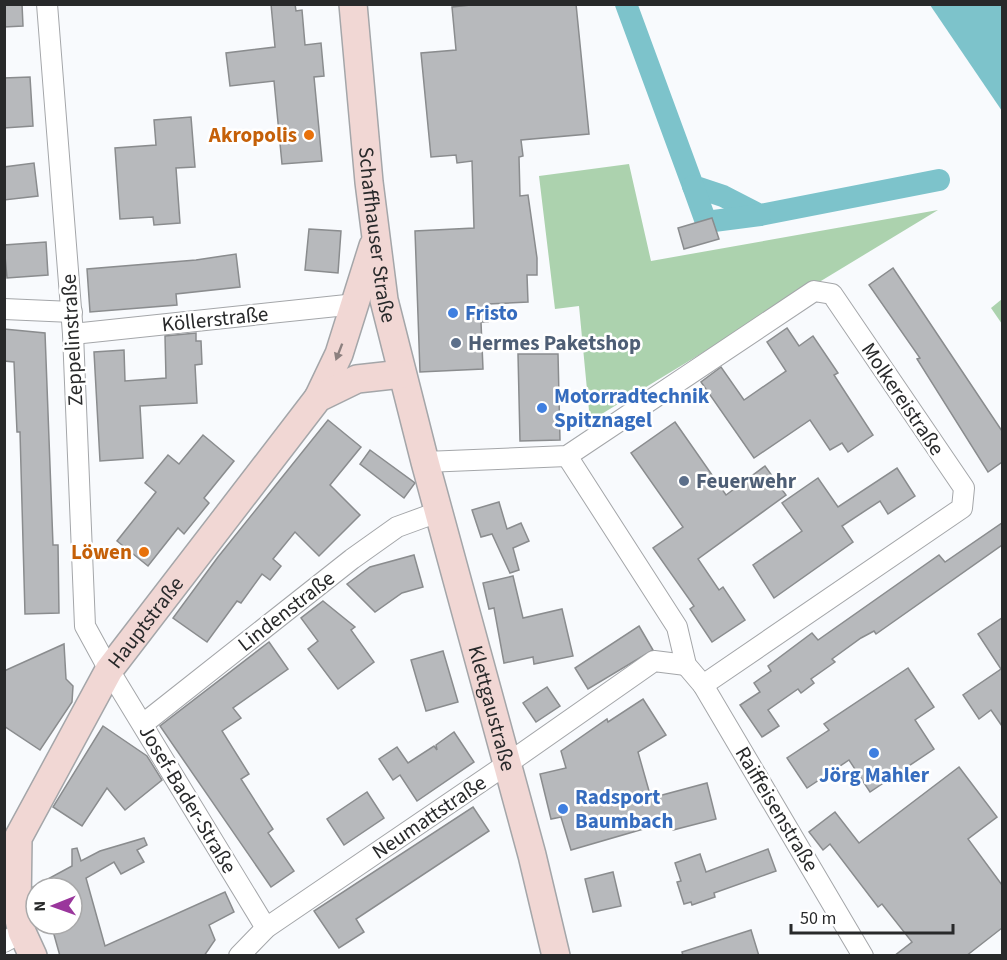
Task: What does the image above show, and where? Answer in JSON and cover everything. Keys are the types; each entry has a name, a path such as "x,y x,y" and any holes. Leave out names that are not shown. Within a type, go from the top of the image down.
{"main road":[{"name":"Schaffhauser Straße","path":"353,4 375,236 384,300 425,462"},
{"path":"318,398 339,354 375,236"},
{"name":"Hauptstraße","path":"20,943 10,872 18,838 109,670 318,398 357,379 402,374"},
{"name":"Klettgaustraße","path":"425,462 507,764 556,956"}],"street":[{"name":"Zeppelinstraße","path":"47,4 72,312 85,626 109,670"},
{"name":"Molkereistraße","path":"567,456 814,291 832,294 964,488 962,508 703,685"},
{"name":"Köllerstraße","path":"73,334 356,304"},
{"path":"4,309 72,312"},
{"path":"425,462 567,456 677,627 686,665"},
{"name":"Lindenstraße","path":"143,724 352,559 397,527 438,512"},
{"name":"Neumattstraße","path":"239,956 266,928 654,661 686,665"},
{"name":"Raiffeisenstraße","path":"686,665 703,685 863,956"},
{"name":"Josef-Bader-Straße","path":"109,670 266,928"}],"green space":[{"path":"629,164 651,261 938,210 590,421 579,306 555,309 539,176"},
{"path":"1002,299 1002,324 991,308"}],"water":[{"path":"930,5 1002,5 1002,111"}],"building":[{"path":"4,4 22,4 23,26 4,27"},
{"path":"271,4 295,4 296,11 302,10 305,45 321,43 324,76 314,77 322,161 282,164 274,81 230,86 226,53 275,47"},
{"path":"480,4 576,4 589,134 521,140 523,156 519,157 520,196 528,195 537,258 537,275 527,275 528,302 488,304 488,322 481,322 483,369 420,372 415,231 474,228 472,161 457,163 456,155 431,157 421,53 456,50 452,7"},
{"path":"30,77 33,126 4,128 4,78"},
{"path":"191,117 195,167 176,168 180,223 154,225 153,217 120,219 115,148 156,145 154,120"},
{"path":"34,163 38,196 4,200 4,167"},
{"path":"712,218 719,239 684,249 678,228"},
{"path":"309,229 341,231 338,273 305,270"},
{"path":"46,242 48,275 7,278 4,245"},
{"path":"236,254 240,287 176,294 177,305 90,312 87,269 196,260"},
{"path":"893,268 1002,431 1002,462 988,472 917,359 920,358 869,285"},
{"path":"787,328 799,346 813,336 838,373 834,375 873,435 848,452 842,443 830,450 810,420 754,458 701,382 721,367 744,400 786,371 767,342"},
{"path":"4,329 45,333 53,545 58,545 59,613 25,614 20,432 17,432 14,362 4,361"},
{"path":"196,333 196,341 201,341 202,364 195,365 197,403 140,406 143,458 100,461 94,352 124,350 125,381 166,378 165,336"},
{"path":"518,354 558,354 560,440 520,441"},
{"path":"328,420 361,447 330,485 360,515 319,556 295,532 273,559 281,566 270,580 262,574 241,603 237,601 207,642 173,618 218,557"},
{"name":"Feuerwehr","path":"675,422 726,495 765,466 786,495 698,559 719,590 723,587 745,620 712,642 690,609 694,606 653,548 683,527 631,453"},
{"path":"203,435 234,461 204,498 209,503 184,534 178,528 148,566 117,541 156,492 145,483 168,455 179,464"},
{"path":"370,450 415,483 404,498 360,464"},
{"path":"897,468 915,496 888,514 880,501 842,526 853,542 774,598 753,565 802,531 782,503 818,478 838,507"},
{"path":"499,502 507,529 521,523 529,541 513,548 519,570 510,573 492,534 481,537 472,510"},
{"path":"1002,523 1002,545 876,634 874,631 861,638 832,659 835,662 811,679 814,683 801,693 798,689 768,710 779,726 762,737 740,705 760,692 754,683 771,671 768,666 812,633 818,640 939,555 945,562"},
{"path":"414,555 423,587 402,593 375,612 347,584 370,567"},
{"path":"513,576 523,618 562,609 573,656 534,664 533,657 504,663 494,608 489,609 483,583"},
{"path":"323,601 355,627 351,630 374,662 338,689 308,649 318,641 301,618"},
{"path":"1002,618 1002,726 991,710 979,719 963,695 1001,669 978,634"},
{"path":"639,626 653,650 588,689 575,668"},
{"path":"269,642 288,669 233,708 241,718 222,731 249,774 241,779 273,829 268,833 294,871 271,887 160,726"},
{"path":"64,644 66,679 73,686 72,702 40,750 4,726 4,671"},
{"path":"443,651 458,702 426,711 411,660"},
{"path":"908,668 934,707 915,720 934,749 870,792 849,760 807,788 787,758 829,730 824,724"},
{"path":"547,687 560,706 536,722 523,703"},
{"path":"643,699 666,735 638,752 651,798 707,783 716,819 673,830 671,821 571,850 561,817 551,819 540,774 566,768 561,751 607,719 608,722"},
{"path":"103,726 147,756 162,780 125,810 107,788 82,826 53,807"},
{"path":"454,732 474,762 417,801 400,775 393,780 379,759 397,747 408,763 434,746 437,750 436,745"},
{"path":"959,767 997,817 968,839 1002,885 1002,928 966,956 894,956 912,942 882,904 878,907 830,844 823,850 809,832 835,812 859,843"},
{"path":"367,792 384,818 344,845 327,819"},
{"path":"473,807 489,831 356,919 364,932 339,948 314,911"},
{"path":"144,838 147,845 137,850 144,862 121,874 114,862 86,878 105,946 225,892 234,912 209,925 215,940 204,956 60,956 54,936 84,936 84,876 53,876 72,866 72,849 77,848 81,861 100,851"},
{"path":"768,849 776,871 714,893 715,897 692,905 691,902 684,904 677,882 681,881 675,863 700,854 706,872"},
{"path":"613,872 621,906 593,912 585,879"},
{"path":"751,930 759,956 683,956 682,952"}],"waterway":[{"path":"626,4 693,186 723,196 760,215 939,180"},
{"path":"693,186 706,222 760,215"}],"place":[{"name":"Akropolis","path":"309,135"},
{"name":"Fristo","path":"453,313"},
{"name":"Hermes Paketshop","path":"456,343"},
{"name":"Motorradtechnik Spitznagel","path":"542,408"},
{"name":"Feuerwehr","path":"684,481"},
{"name":"Löwen","path":"144,552"},
{"name":"Jörg Mahler","path":"874,753"},
{"name":"Radsport Baumbach","path":"563,809"}]}
